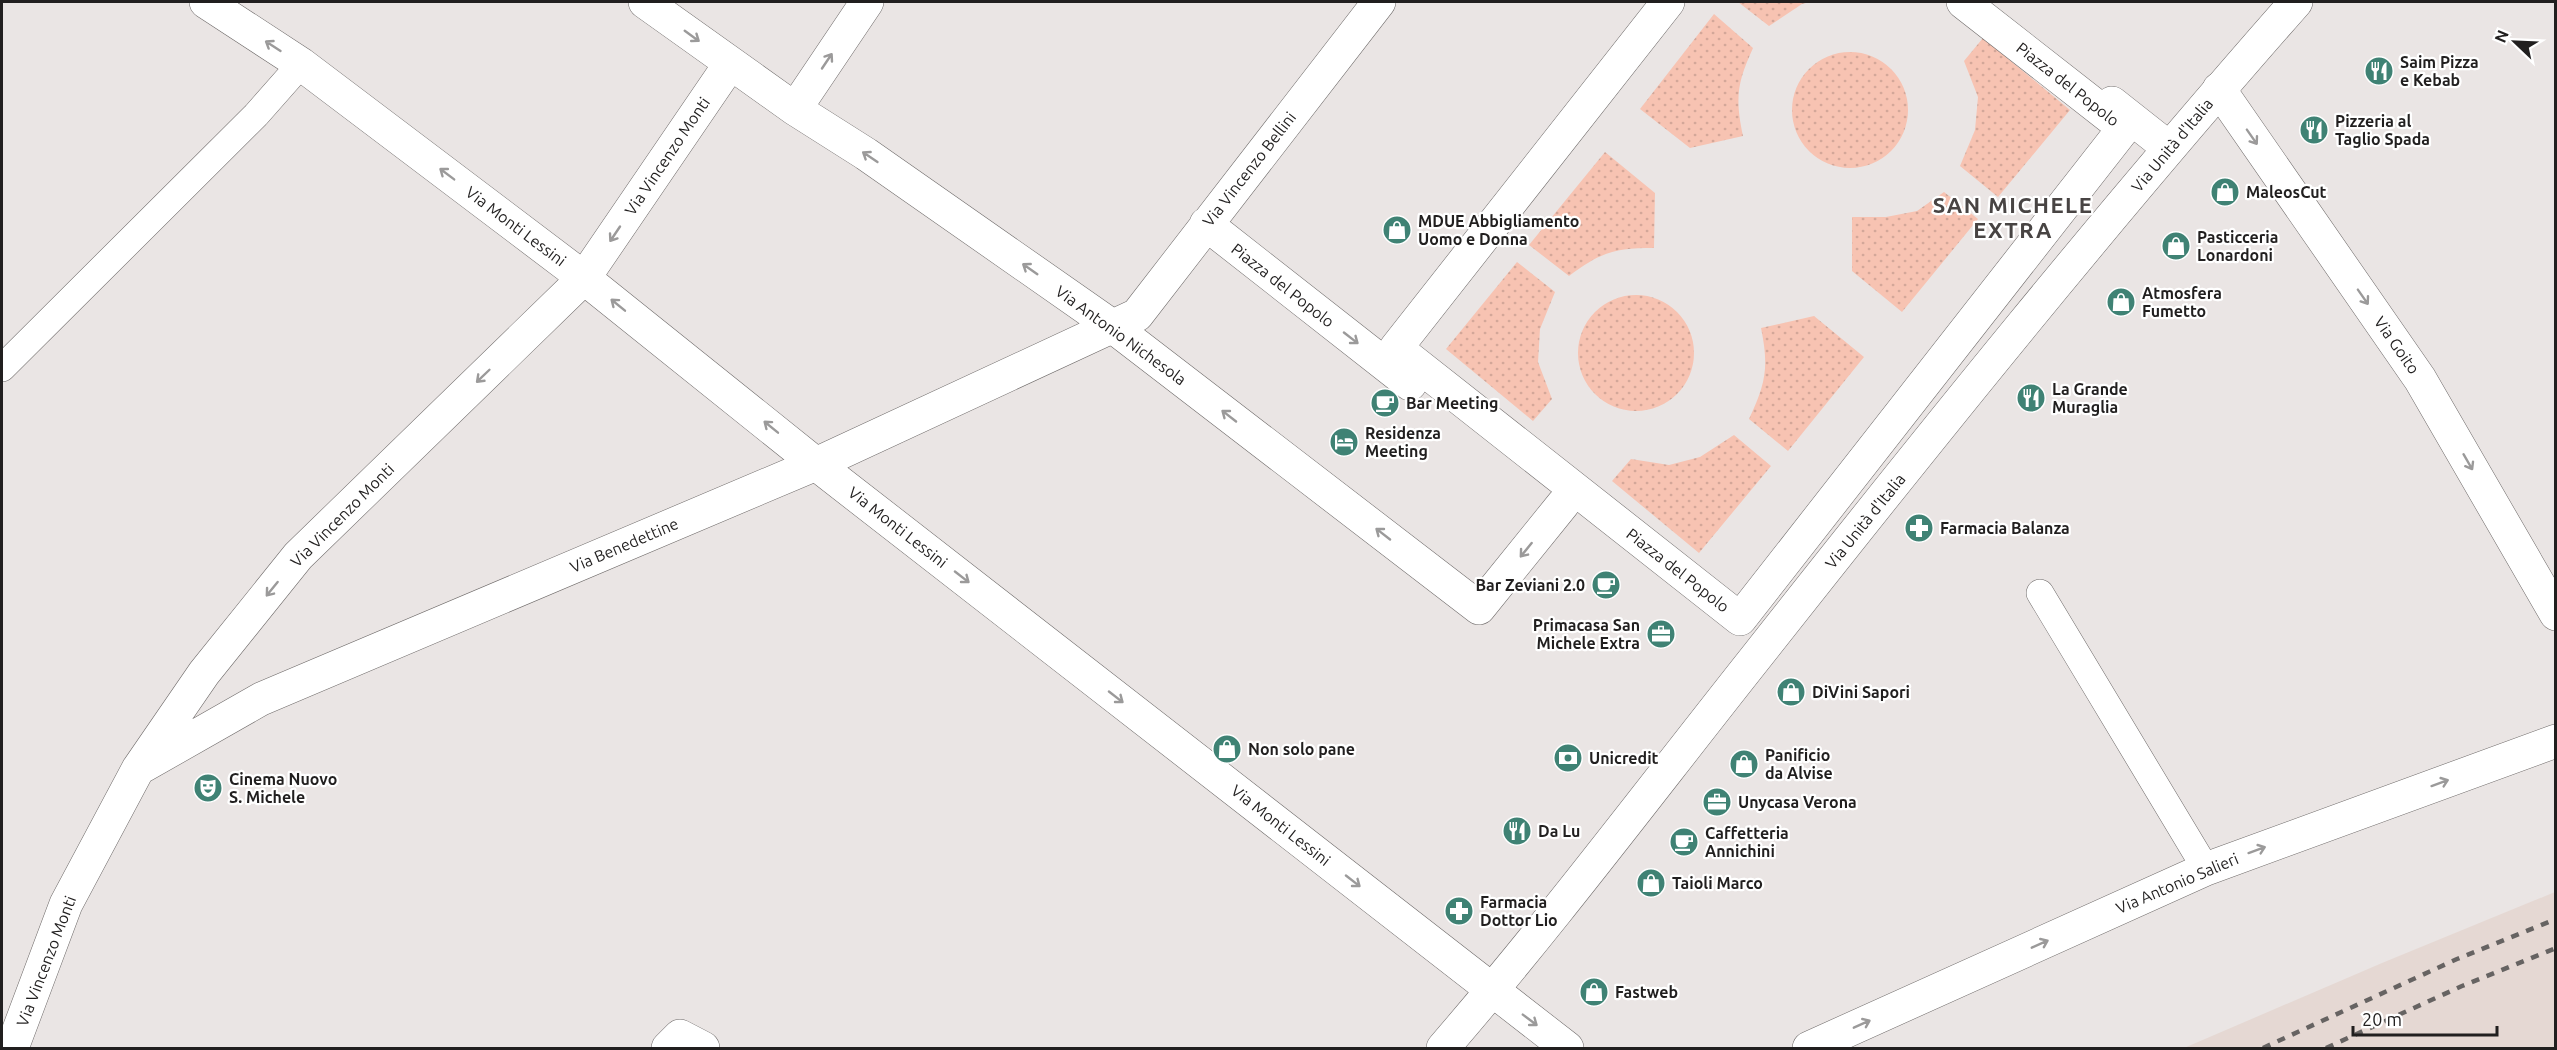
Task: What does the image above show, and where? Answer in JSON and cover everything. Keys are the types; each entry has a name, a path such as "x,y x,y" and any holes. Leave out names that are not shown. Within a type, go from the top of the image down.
{"street":[{"name":"Via Monti Lessini","path":"206,2 302,64 585,278 816,464 1568,1048"},
{"name":"Via Antonio Nichesola","path":"645,2 730,64 866,154 1112,326 1479,608 1563,504"},
{"path":"795,109 867,2"},
{"name":"Via Vincenzo Bellini","path":"1112,326 1137,315 1379,2"},
{"name":"Piazza del Popolo","path":"1668,2 1396,348 1740,619 2124,128 1963,2"},
{"name":"Piazza del Popolo","path":"1986,2 2169,148"},
{"name":"Via Unità d'Italia","path":"1443,1048 1492,991 1759,653 2169,148 2296,2"},
{"name":"Via Vincenzo Monti","path":"12,1048 66,904 138,769 204,673 298,556 585,278 730,64"},
{"name":"Via Goito","path":"2219,89 2420,379 2556,614"},
{"name":"Piazza del Popolo","path":"1206,224 1563,504 1759,653"},
{"name":"Via Benedettine","path":"138,769 261,699 816,464 1112,326"},
{"name":"Via Antonio Salieri","path":"1809,1048 2206,869 2556,741"},
{"path":"668,1048 680,1036 703,1048"}],"lane":[{"path":"2,368 256,115 302,64"},
{"path":"2040,593 2206,869"}],"shaded area":[{"path":"1738,2 1810,2 1802,4 1769,26"},
{"path":"1714,14 1753,48 1739,91 1738,101 1743,136 1690,148 1640,109"},
{"path":"1983,38 2070,110 1998,197 1960,166 1975,130 1978,97 1964,61"},
{"path":"1850,52 1872,56 1891,69 1904,88 1908,110 1904,132 1891,151 1872,164 1850,168 1828,164 1809,151 1796,132 1792,110 1796,88 1809,69 1828,56"},
{"path":"1605,152 1655,193 1654,248 1609,253 1569,276 1529,245"},
{"path":"1944,192 1978,219 1902,312 1852,271 1852,217 1886,217 1917,211"},
{"path":"1517,262 1555,292 1540,329 1538,362 1552,399 1533,421 1446,349"},
{"path":"1636,295 1658,299 1677,312 1690,331 1694,353 1690,375 1677,394 1658,407 1636,411 1614,407 1595,394 1582,375 1578,353 1582,331 1595,312 1614,299"},
{"path":"1814,316 1864,357 1788,451 1749,419 1764,375 1765,354 1761,328"},
{"path":"1734,435 1771,466 1699,553 1612,481 1631,459 1669,465 1700,457"},
{"path":"2555,892 2555,1048 2184,1048 2382,963"}],"railway":[{"path":"2263,1048 2457,959 2556,919"},
{"path":"2326,1048 2462,986 2556,948"}],"place":[{"name":"Saim Pizza e Kebab","path":"2379,71"},
{"name":"Pizzeria al Taglio Spada","path":"2314,130"},
{"name":"MaleosCut","path":"2225,192"},
{"name":"MDUE Abbigliamento Uomo e Donna","path":"1397,230"},
{"name":"Pasticceria Lonardoni","path":"2176,246"},
{"name":"Atmosfera Fumetto","path":"2121,302"},
{"name":"La Grande Muraglia","path":"2031,398"},
{"name":"Bar Meeting","path":"1385,403"},
{"name":"Residenza Meeting","path":"1344,442"},
{"name":"Farmacia Balanza","path":"1919,528"},
{"name":"Bar Zeviani 2.0","path":"1606,585"},
{"name":"Primacasa San Michele Extra","path":"1661,634"},
{"name":"DiVini Sapori","path":"1791,692"},
{"name":"Non solo pane","path":"1227,749"},
{"name":"Unicredit","path":"1568,758"},
{"name":"Panificio da Alvise","path":"1744,764"},
{"name":"Cinema Nuovo S. Michele","path":"208,788"},
{"name":"Unycasa Verona","path":"1717,802"},
{"name":"Da Lu","path":"1517,831"},
{"name":"Caffetteria Annichini","path":"1684,842"},
{"name":"Taioli Marco","path":"1651,883"},
{"name":"Farmacia Dottor Lio","path":"1459,911"},
{"name":"Fastweb","path":"1594,992"}],"district":[{"name":"SAN MICHELE EXTRA","path":"2013,216"}]}
